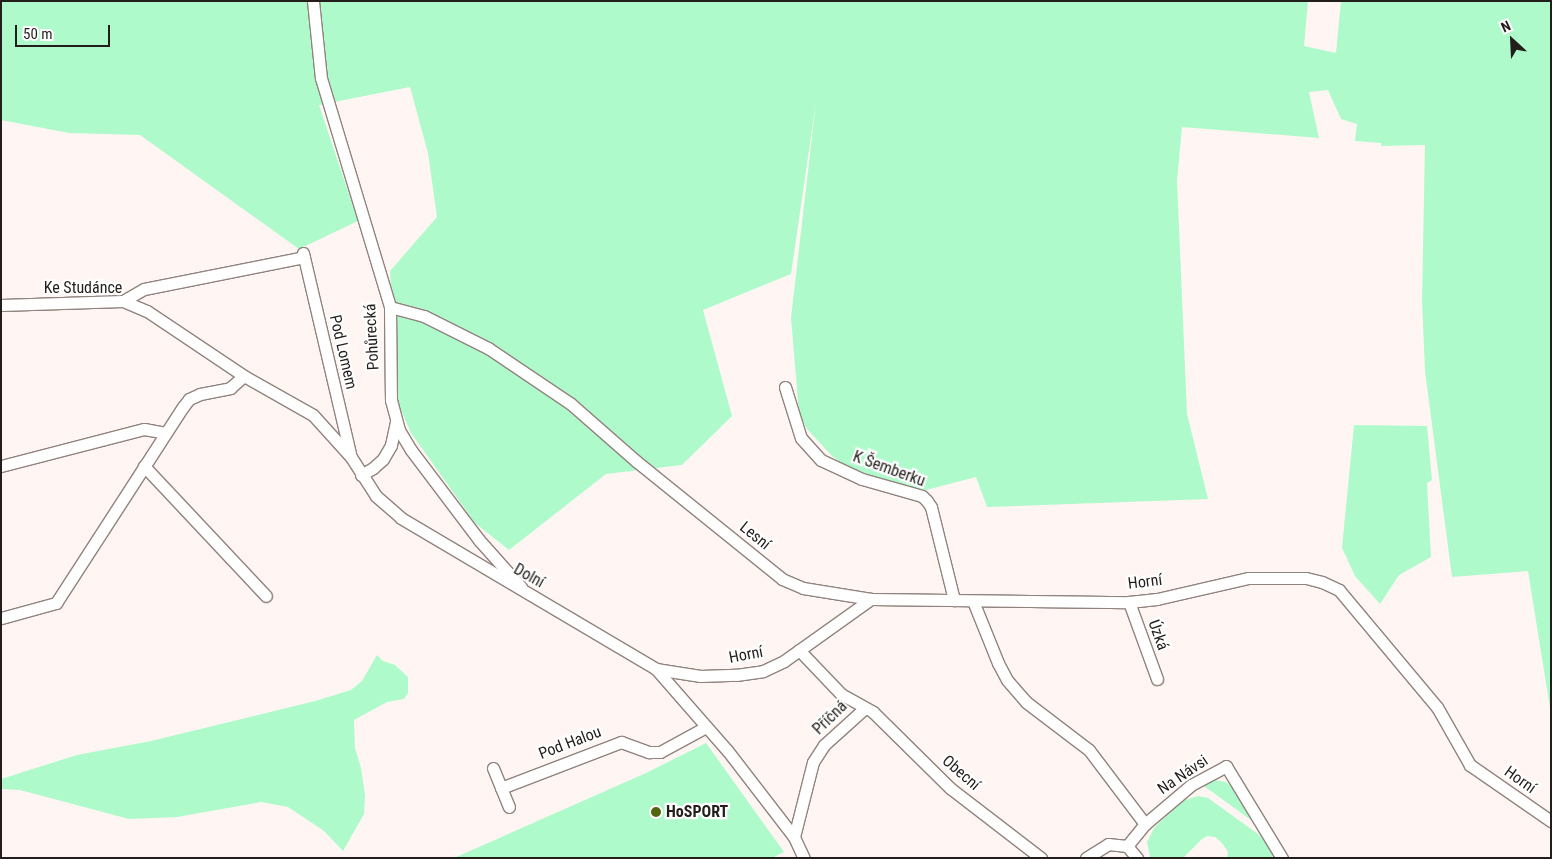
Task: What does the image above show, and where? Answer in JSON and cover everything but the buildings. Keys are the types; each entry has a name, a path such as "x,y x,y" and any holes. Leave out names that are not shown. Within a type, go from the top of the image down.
{"street":[{"name":"Pohůrecká","path":"313,1 312,13 321,78 332,120 367,225 390,307 392,400 396,422 411,450 479,540 527,594"},
{"name":"Pod Lomem","path":"123,301 144,289 303,255 351,457"},
{"name":"Ke Studánce","path":"1,305 123,301 147,311 211,354"},
{"name":"Lesní","path":"390,307 424,316 488,348 571,404 636,461 782,579 803,588 871,599"},
{"name":"Dolní","path":"211,354 244,376 314,415 351,457 376,496 401,518 527,594 574,618 656,669 728,750 794,836 804,858"},
{"path":"1,618 56,603 189,399 200,394 230,388 244,376"},
{"name":"K Šemberku","path":"785,387 801,438 821,460 862,479 922,496 927,501 931,507 954,600"},
{"path":"361,475 374,468 383,459 391,445 396,422"},
{"path":"1,466 144,429 166,433"},
{"path":"144,466 266,596"},
{"name":"Horní","path":"656,669 700,676 736,676 763,671 784,662 871,599 1129,602 1157,599 1248,578 1306,578 1322,582 1339,590 1437,708 1470,765 1551,821"},
{"path":"973,601 998,663 1008,680 1026,702 1089,750 1145,824"},
{"name":"Úzká","path":"1129,602 1157,679"},
{"name":"Příčná","path":"794,836 814,762 824,746 865,708 841,694 799,650"},
{"name":"Obecní","path":"865,708 884,722 950,788 1041,858"},
{"name":"Pod Halou","path":"501,788 621,742 649,752 660,752 706,727"},
{"name":"Na Návsi","path":"1127,846 1145,824 1191,785 1226,766 1282,858"},
{"path":"493,768 508,807"},
{"path":"1086,858 1108,844 1127,846 1137,858"}],"green space":[{"path":"1,1 1308,1 1304,46 1336,53 1341,1 1551,1 1551,714 1528,571 1452,577 1425,371 1422,301 1425,145 1381,146 1381,143 1355,141 1357,124 1341,119 1328,90 1309,92 1319,138 1182,127 1177,181 1187,414 1208,499 987,507 976,477 926,490 892,484 843,464 832,456 807,429 799,413 791,318 816,102 791,274 703,310 732,416 682,465 606,474 509,550 475,523 411,433 398,403 390,271 437,217 428,153 410,87 319,105 358,221 299,249 140,135 69,133 1,120"},
{"path":"1354,425 1427,426 1432,480 1427,483 1431,557 1399,575 1380,604 1355,576 1342,548"},
{"path":"377,655 383,661 395,665 408,677 408,693 404,699 387,702 354,720 355,748 361,768 365,795 364,814 343,851 324,831 288,807 261,802 177,817 129,819 20,790 1,789 1,779 77,755 151,741 315,701 351,690 362,681"},
{"name":"HoSPORT","path":"706,743 784,852 772,858 454,858 646,773"},
{"path":"1214,780 1226,782 1235,790 1252,818 1251,820 1204,786"},
{"path":"1198,796 1208,798 1258,834 1269,845 1273,858 1227,858 1228,852 1222,843 1215,837 1207,836 1183,858 1150,857 1147,842 1154,828 1182,801"}],"place":[{"name":"HoSPORT","path":"656,812"}]}
